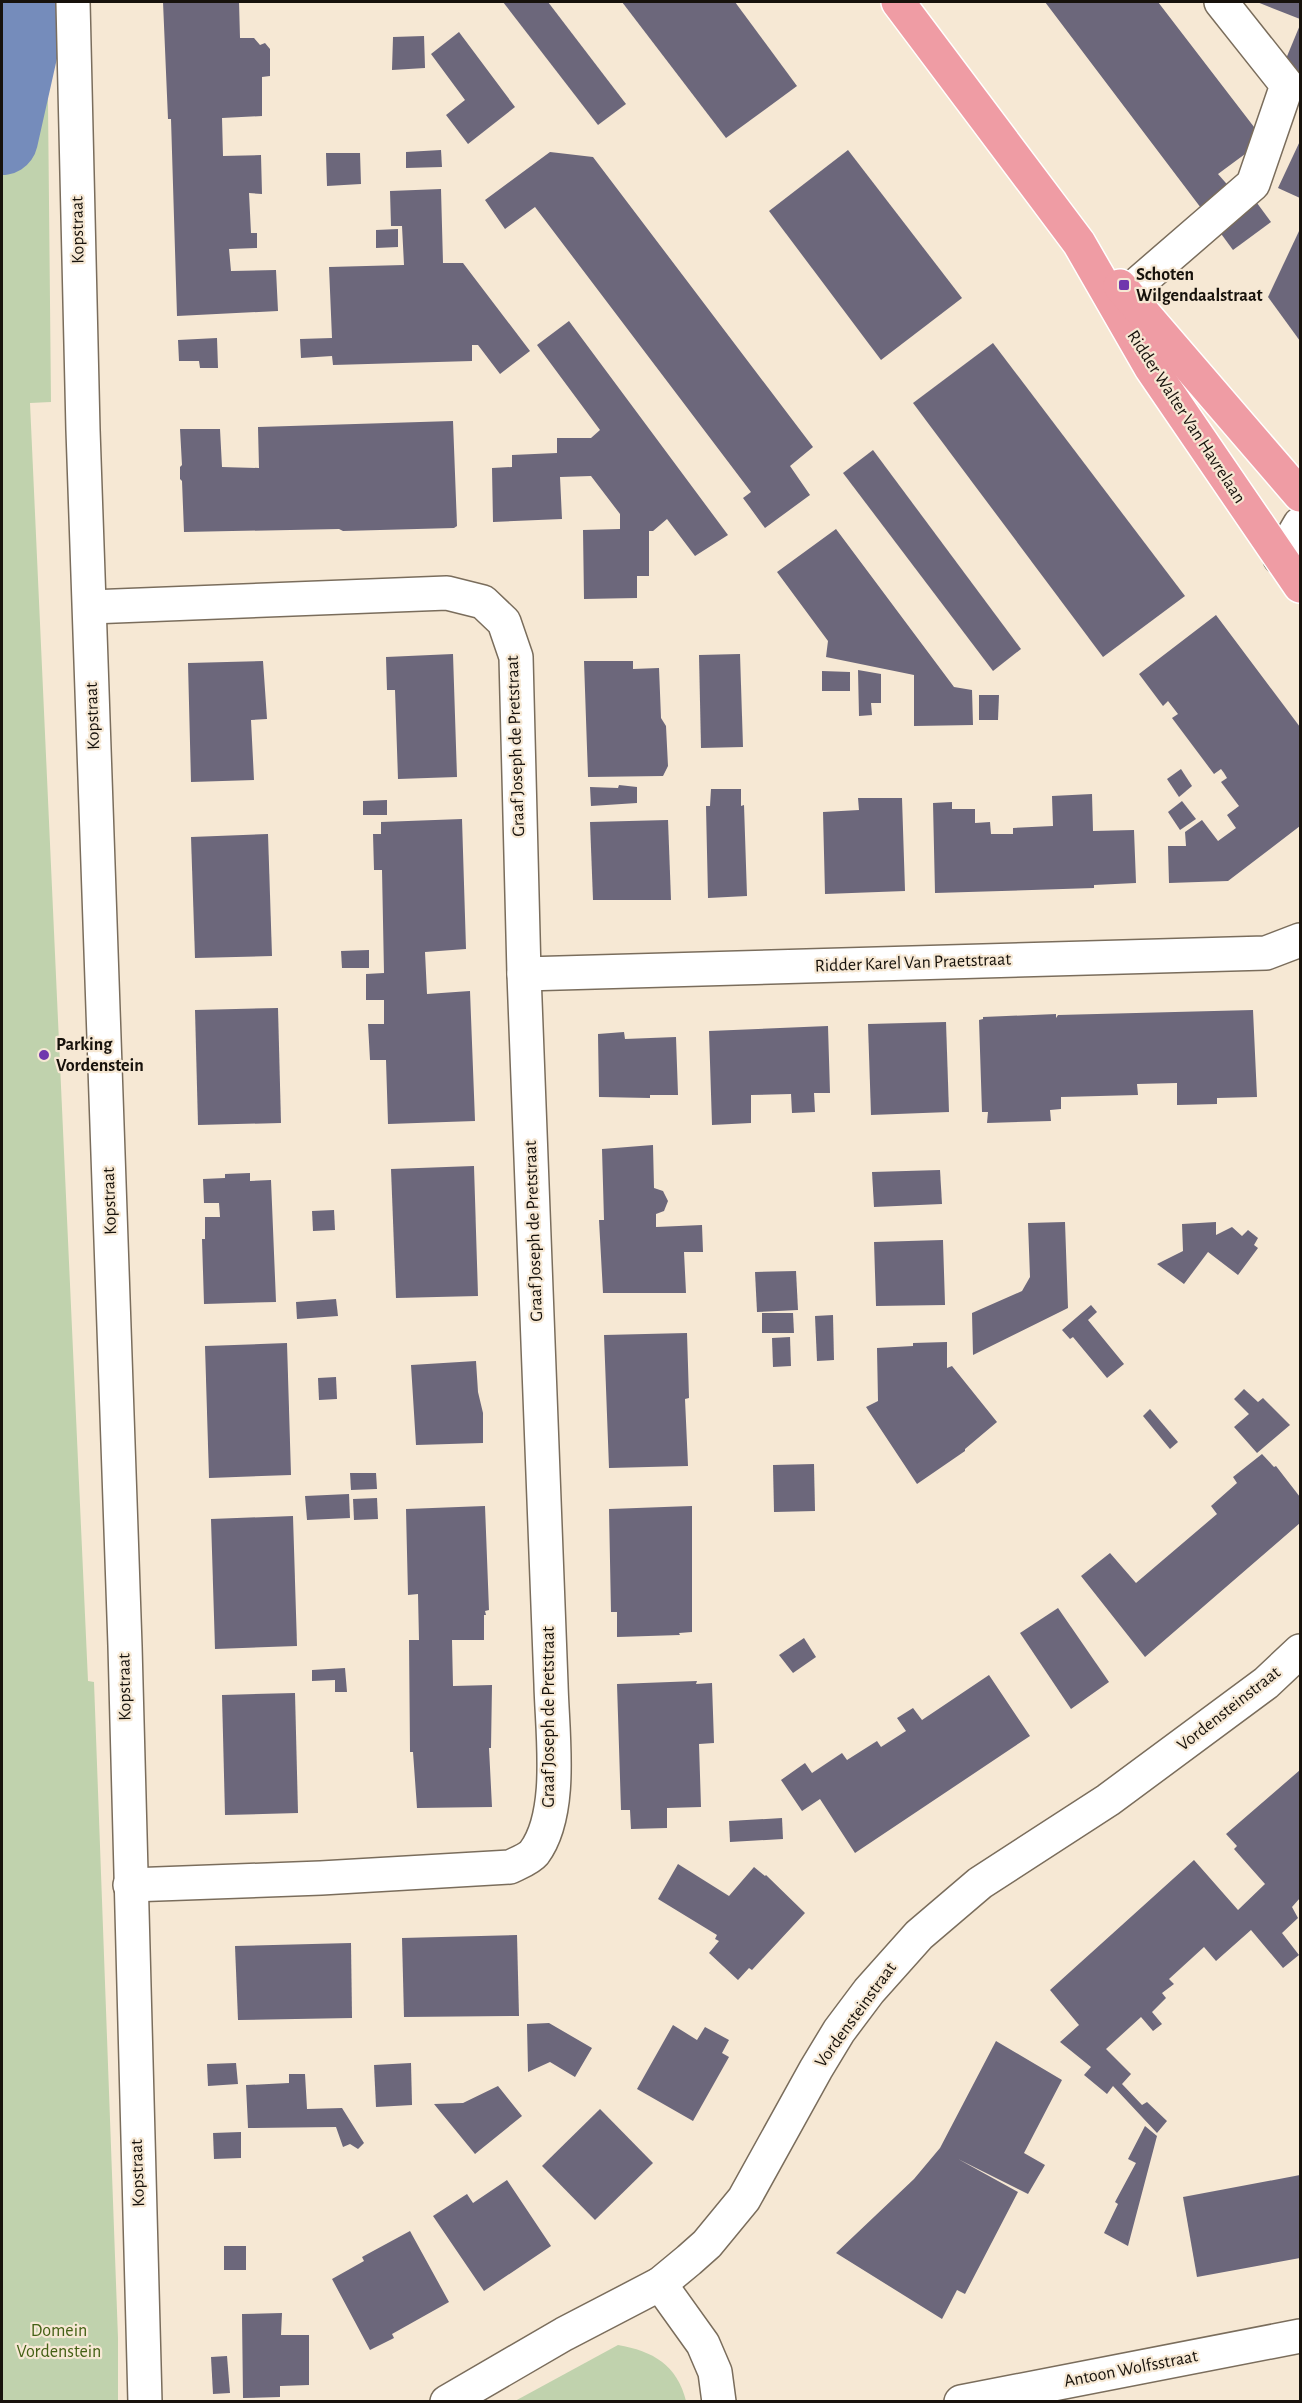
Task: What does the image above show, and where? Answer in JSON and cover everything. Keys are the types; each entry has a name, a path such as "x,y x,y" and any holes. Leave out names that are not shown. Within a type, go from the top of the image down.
{"main road":[{"name":"Ridder Walter Van Havrelaan","path":"898,2 1078,243 1151,368 1300,586"},
{"name":"Ridder Walter Van Havrelaan","path":"1078,243 1127,293 1300,495"}],"street":[{"name":"Kopstraat","path":"73,2 90,607 124,1634 145,2402"},
{"path":"1127,293 1253,184 1287,85 1221,2"},
{"path":"1280,558 1300,524"},
{"name":"Graaf Joseph de Pretstraat","path":"90,607 447,594 483,602 504,622 516,657 524,974 551,1684 553,1800 548,1826 533,1854 510,1867 321,1878 130,1885"},
{"name":"Ridder Karel Van Praetstraat","path":"524,974 1266,953 1300,940"},
{"name":"Vordensteinstraat","path":"447,2402 564,2334 660,2284 706,2244 744,2199 839,2031 881,1977 919,1935 980,1883 1108,1800 1266,1683 1300,1651"},
{"path":"660,2284 703,2344 714,2372 719,2402"},
{"name":"Antoon Wolfsstraat","path":"961,2402 1300,2336"}],"green space":[{"name":"Domein Vordenstein","path":"2,2 47,2 51,402 30,403 88,1681 94,1682 118,2338 118,2402 2,2401"},
{"path":"618,2345 642,2351 662,2362 676,2378 686,2401 515,2401"}],"building":[{"path":"163,2 239,2 240,38 254,38 260,45 265,43 270,49 270,76 262,77 262,116 222,118 223,156 261,155 262,194 249,193 251,233 257,233 257,248 229,249 231,271 276,270 278,311 177,316 171,119 168,119"},
{"path":"503,2 548,2 626,104 598,125"},
{"path":"622,2 735,2 797,86 726,138"},
{"path":"1045,2 1158,2 1264,140 1218,174 1232,190 1204,212"},
{"path":"1257,2 1300,2 1300,19"},
{"path":"1300,25 1300,73 1283,66"},
{"path":"459,32 515,107 468,144 446,115 465,100 431,54"},
{"path":"424,36 425,68 392,70 393,37"},
{"path":"1300,141 1300,198 1278,188"},
{"path":"441,150 442,167 406,168 406,152"},
{"path":"848,150 962,298 881,360 769,211"},
{"path":"550,152 593,157 813,447 790,466 810,495 765,528 743,498 751,492 535,207 505,229 485,200"},
{"path":"326,153 360,153 361,184 327,186"},
{"path":"441,189 443,263 463,263 530,351 500,374 478,345 472,345 472,361 333,365 332,356 301,358 300,339 332,338 329,267 404,265 402,226 391,226 390,191"},
{"path":"1257,203 1271,222 1233,250 1219,231"},
{"path":"398,229 398,247 376,248 376,230"},
{"path":"1300,229 1300,341 1268,297"},
{"path":"569,321 728,535 695,556 667,519 653,531 649,531 649,576 637,576 637,598 584,599 583,530 620,529 620,514 591,476 560,477 562,519 493,522 492,468 512,467 512,455 557,453 557,438 591,438 600,430 537,345"},
{"path":"217,338 218,368 200,368 199,361 179,361 178,340"},
{"path":"993,343 1185,596 1103,657 913,403"},
{"path":"453,421 457,526 454,528 184,532 182,481 180,479 182,465 180,429 220,429 222,467 259,468 258,427"},
{"path":"873,450 1021,649 993,671 843,473"},
{"path":"836,529 954,687 972,690 973,725 914,726 914,675 826,657 828,641 777,572"},
{"path":"1216,615 1300,727 1300,826 1228,881 1169,883 1168,846 1186,846 1185,832 1202,820 1218,841 1236,828 1227,815 1239,806 1221,782 1227,778 1221,769 1214,774 1172,718 1178,714 1168,701 1163,706 1139,674"},
{"path":"453,654 457,777 398,779 395,690 387,690 386,657"},
{"path":"740,654 743,747 701,748 699,655"},
{"path":"263,661 267,719 251,720 254,780 191,782 188,663"},
{"path":"584,661 633,661 633,669 659,668 661,718 666,726 668,766 663,776 588,777"},
{"path":"858,670 881,674 881,703 871,703 872,715 859,716"},
{"path":"822,671 850,672 850,691 822,691"},
{"path":"979,695 999,695 998,720 979,720"},
{"path":"1181,769 1192,786 1179,797 1167,779"},
{"path":"619,785 637,787 637,803 591,806 590,787 618,788"},
{"path":"711,789 741,789 741,806 744,805 747,896 708,898 706,806 710,806"},
{"path":"1092,794 1093,831 1134,830 1136,883 1094,885 1094,888 935,893 933,803 952,802 952,809 975,809 975,823 990,822 991,834 1013,834 1013,828 1053,826 1052,796"},
{"path":"858,798 902,798 905,891 825,894 823,812 859,810"},
{"path":"387,800 387,815 363,815 363,801"},
{"path":"1182,801 1196,819 1180,830 1168,812"},
{"path":"462,819 466,949 425,952 427,994 470,991 475,1121 388,1124 386,1060 370,1060 368,1024 384,1024 384,1000 366,1000 366,974 384,973 382,870 374,870 373,834 381,834 381,822"},
{"path":"668,820 671,900 593,900 590,822"},
{"path":"268,834 272,956 195,958 191,837"},
{"path":"369,950 369,968 342,968 341,951"},
{"path":"278,1008 281,1123 198,1125 195,1010"},
{"path":"1253,1010 1257,1097 1217,1098 1217,1104 1177,1105 1177,1083 1137,1084 1138,1095 1061,1097 1061,1109 1050,1110 1051,1121 987,1123 988,1112 982,1112 979,1020 983,1017 1056,1014 1056,1018 1058,1015"},
{"path":"946,1022 949,1112 871,1115 868,1024"},
{"path":"828,1026 830,1093 814,1093 815,1112 792,1113 791,1094 751,1095 751,1123 712,1125 709,1031"},
{"path":"624,1032 625,1039 676,1037 678,1095 650,1095 650,1098 599,1097 598,1034"},
{"path":"653,1145 654,1188 663,1191 668,1201 664,1211 656,1214 656,1227 702,1225 703,1252 684,1252 686,1293 603,1293 599,1220 604,1220 602,1149"},
{"path":"474,1166 478,1296 396,1298 391,1169"},
{"path":"940,1170 942,1204 874,1207 872,1172"},
{"path":"250,1173 250,1181 271,1180 276,1302 204,1304 202,1239 205,1239 205,1217 220,1217 219,1203 204,1203 203,1179 225,1178 225,1174"},
{"path":"334,1210 335,1230 313,1231 312,1211"},
{"path":"1065,1222 1068,1308 973,1355 972,1313 1022,1291 1030,1277 1028,1223"},
{"path":"1216,1222 1216,1235 1232,1227 1242,1236 1248,1230 1258,1238 1254,1245 1258,1248 1238,1275 1208,1252 1184,1284 1157,1264 1183,1251 1182,1224"},
{"path":"943,1240 945,1305 876,1306 874,1242"},
{"path":"796,1271 798,1310 757,1312 755,1272"},
{"path":"336,1299 338,1316 297,1319 296,1302"},
{"path":"1091,1305 1097,1312 1088,1320 1124,1364 1107,1378 1073,1337 1070,1339 1062,1330"},
{"path":"762,1313 793,1313 794,1333 762,1333"},
{"path":"833,1315 834,1360 817,1361 815,1316"},
{"path":"687,1333 689,1398 685,1399 688,1466 609,1468 604,1335"},
{"path":"790,1337 791,1366 773,1367 772,1338"},
{"path":"947,1342 947,1368 952,1366 997,1422 965,1451 917,1484 866,1407 878,1401 877,1348 913,1346 913,1343"},
{"path":"287,1343 291,1475 209,1478 205,1346"},
{"path":"476,1361 478,1392 483,1413 483,1443 416,1445 411,1365"},
{"path":"336,1377 337,1399 319,1400 318,1378"},
{"path":"1244,1389 1258,1402 1263,1398 1290,1425 1257,1453 1234,1427 1249,1414 1234,1399"},
{"path":"1150,1409 1178,1442 1170,1449 1143,1416"},
{"path":"1262,1454 1274,1467 1276,1466 1300,1497 1300,1523 1145,1657 1081,1576 1110,1553 1136,1583 1217,1514 1211,1506 1237,1483 1233,1477"},
{"path":"814,1464 815,1511 774,1512 773,1465"},
{"path":"350,1473 376,1473 377,1489 351,1490"},
{"path":"349,1494 350,1518 307,1520 305,1496"},
{"path":"377,1498 378,1519 354,1520 353,1499"},
{"path":"485,1506 489,1610 485,1611 486,1615 484,1615 484,1640 452,1640 453,1686 492,1685 491,1748 489,1748 492,1807 417,1808 413,1752 410,1752 409,1640 419,1640 418,1594 408,1595 406,1509"},
{"path":"692,1506 692,1632 679,1633 680,1635 617,1637 617,1612 611,1612 609,1509"},
{"path":"293,1516 297,1646 215,1649 211,1519"},
{"path":"1058,1608 1109,1682 1071,1709 1020,1633"},
{"path":"804,1638 816,1657 793,1673 779,1655"},
{"path":"345,1668 347,1692 335,1692 335,1680 312,1681 312,1670"},
{"path":"989,1675 1030,1736 855,1853 820,1799 802,1811 781,1780 805,1763 812,1773 842,1753 847,1760 877,1741 881,1747 906,1731 897,1718 913,1708 922,1720"},
{"path":"697,1681 696,1684 712,1683 714,1743 699,1744 701,1807 667,1808 667,1828 631,1829 630,1810 621,1810 617,1684"},
{"path":"295,1693 298,1813 225,1815 222,1695"},
{"path":"1300,1770 1300,1898 1292,1907 1298,1918 1282,1933 1299,1955 1283,1968 1251,1930 1216,1961 1204,1947 1169,1979 1174,1984 1162,1993 1166,1998 1152,2012 1162,2024 1153,2031 1141,2017 1106,2049 1131,2074 1122,2084 1142,2105 1147,2102 1167,2121 1157,2133 1113,2086 1107,2094 1084,2075 1091,2067 1060,2042 1079,2025 1050,1990 1194,1860 1238,1910 1265,1884 1234,1849 1237,1846 1226,1834"},
{"path":"782,1818 783,1839 730,1842 729,1821"},
{"path":"678,1864 729,1896 754,1867 766,1875 805,1913 752,1970 749,1968 738,1980 709,1953 719,1941 715,1939 717,1935 658,1899"},
{"path":"517,1935 519,2016 404,2017 402,1938"},
{"path":"351,1943 352,2018 238,2020 235,1946"},
{"path":"549,2023 592,2048 575,2077 550,2062 528,2072 527,2024"},
{"path":"673,2025 697,2040 705,2027 729,2040 722,2053 729,2057 693,2121 637,2089"},
{"path":"996,2041 1062,2080 1024,2153 1045,2165 1028,2194 958,2159 1018,2192 965,2294 957,2290 942,2319 836,2253 914,2179 940,2148"},
{"path":"236,2063 238,2084 208,2086 207,2064"},
{"path":"411,2063 412,2105 376,2107 374,2065"},
{"path":"289,2074 305,2074 307,2109 342,2108 364,2143 358,2149 350,2144 343,2147 336,2127 248,2128 246,2085 289,2083"},
{"path":"498,2086 522,2116 475,2154 434,2104 463,2103"},
{"path":"600,2109 653,2163 595,2220 542,2166"},
{"path":"1145,2126 1157,2136 1128,2246 1104,2233 1118,2204 1115,2202 1136,2163 1128,2159"},
{"path":"241,2132 241,2158 214,2159 213,2133"},
{"path":"1300,2175 1300,2258 1197,2277 1183,2197"},
{"path":"507,2180 551,2246 484,2291 433,2216 467,2194 473,2203"},
{"path":"410,2231 449,2302 392,2334 394,2338 370,2350 332,2279 364,2261 362,2257"},
{"path":"224,2246 246,2246 246,2270 224,2270"},
{"path":"282,2313 281,2335 309,2335 309,2385 280,2386 280,2397 243,2398 242,2314"},
{"path":"227,2356 230,2393 213,2394 211,2357"}],"waterway":[{"path":"2,139 26,32 27,2"}],"place":[{"name":"Schoten Wilgendaalstraat","path":"1124,285"},
{"name":"Parking Vordenstein","path":"44,1055"}]}
